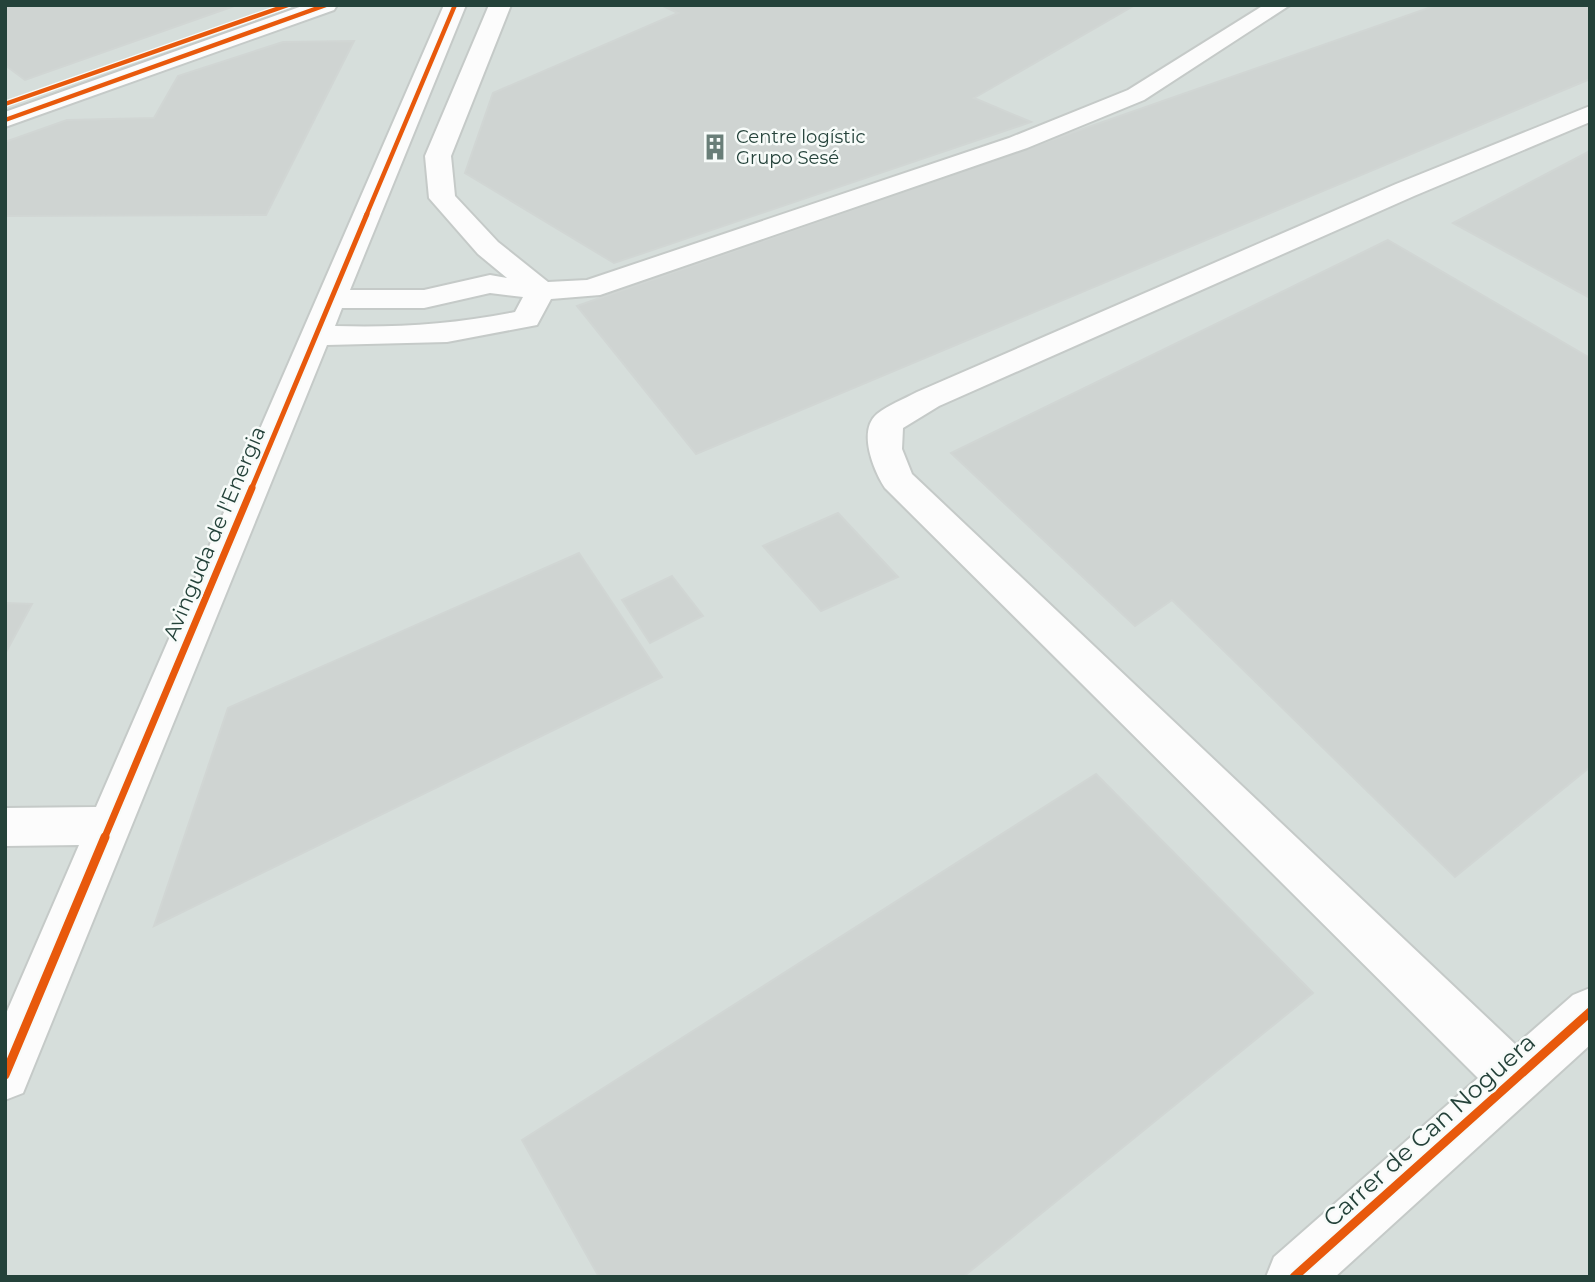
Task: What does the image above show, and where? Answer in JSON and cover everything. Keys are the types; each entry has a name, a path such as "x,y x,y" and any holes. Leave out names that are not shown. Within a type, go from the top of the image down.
{"street":[{"path":"5,120 326,5"},
{"name":"Avinguda de l'Energia","path":"5,1075 455,5"},
{"path":"500,5 438,156 442,198 488,248 541,291"},
{"path":"332,299 424,299 490,284 541,291 590,289 1018,143 1136,95 1279,5"},
{"path":"1515,1079 897,480 885,449 887,422 965,383 1405,190 1590,113"},
{"path":"317,335 400,338 466,332 526,319 541,291"},
{"path":"5,827 110,826"},
{"name":"Carrer de Can Noguera","path":"1294,1277 1590,1012"}],"shaded area":[{"path":"5,5 1590,5 1590,1277 5,1277"}],"building":[{"path":"5,5 237,5 25,80 5,65"},
{"name":"Centre logístic Grupo Sesé","path":"661,5 1135,5 974,98 1031,122 614,263 465,173 493,93 678,13"},
{"path":"1437,5 1590,5 1590,79 696,454 577,306"},
{"path":"354,41 266,215 5,216 5,142 67,120 154,118 178,76 283,42"},
{"path":"1590,151 1590,298 1453,223"},
{"path":"1388,240 1590,358 1590,767 1455,877 1172,600 1135,626 951,453"},
{"path":"838,513 898,577 821,611 763,546"},
{"path":"579,553 662,677 154,926 228,708"},
{"path":"672,576 703,616 650,643 622,600"},
{"path":"5,603 32,604 5,654"},
{"path":"1096,774 1313,993 963,1277 599,1277 522,1140"}],"cycle path":[{"path":"5,104 288,5"},
{"path":"5,120 326,5"},
{"path":"5,1075 455,5"},
{"path":"1294,1277 1590,1012"}],"place":[{"name":"Centre logístic Grupo Sesé","path":"715,147"}]}
